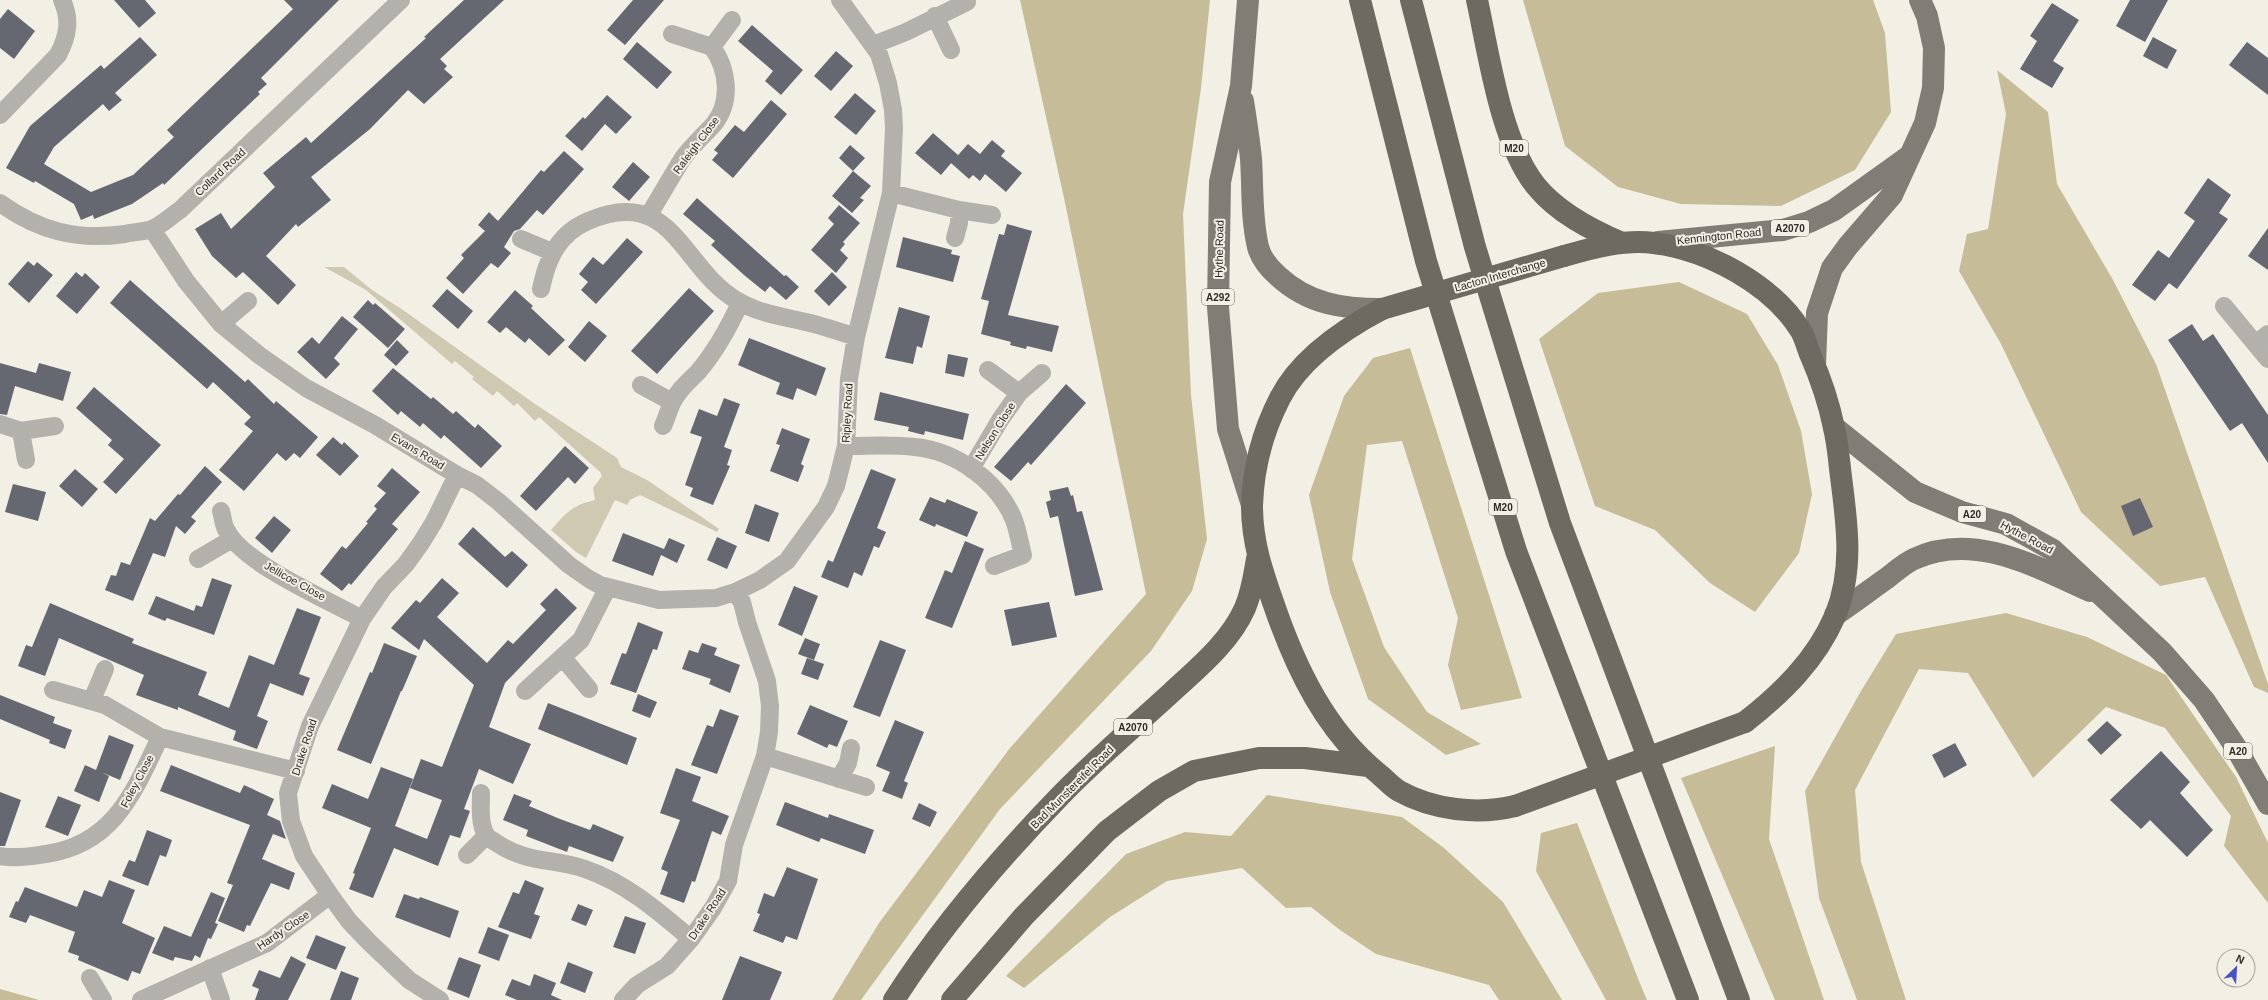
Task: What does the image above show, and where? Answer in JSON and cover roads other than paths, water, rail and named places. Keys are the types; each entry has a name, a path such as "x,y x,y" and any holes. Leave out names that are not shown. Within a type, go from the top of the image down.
{"highway":[{"name":"M20","path":"1360,0 1426,261 1516,551 1688,1000"},
{"path":"1411,0 1475,247 1560,523 1740,1000"},
{"name":"M20","path":"1477,0 1503,115 1518,159 1537,187 1567,214 1593,231 1626,244"},
{"name":"Lacton Interchange","path":"1653,243 1702,254 1738,272 1775,301 1800,331 1815,366 1834,427 1848,541 1846,580 1835,615 1819,647 1800,672 1771,702 1745,722 1515,806 1501,809 1473,810 1435,806 1399,790 1368,766 1346,744 1328,719 1291,654 1257,558 1252,506 1255,469 1265,433 1280,397 1297,373 1315,355 1350,328 1382,309 1596,247 1626,244 1653,243"},
{"name":"Bad Munstereifel Road","path":"894,1000 938,934 980,881 1062,794 1199,666 1225,638 1245,609 1253,584 1257,558"},
{"path":"952,1000 1024,916 1107,831 1159,791 1194,771 1259,758 1305,758 1368,766"}],"main road":[{"name":"Hythe Road","path":"1248,0 1241,86 1220,182 1218,307 1228,429 1252,506"},
{"name":"Kennington Road","path":"1815,366 1817,313 1832,268 1848,246 1892,195 1908,157 1916,144 1925,123 1930,103 1934,71 1934,48 1927,16 1920,0"},
{"name":"Hythe Road","path":"1241,86 1251,159 1253,221 1258,248 1270,269 1288,285 1308,297 1327,305 1354,309 1382,309"},
{"name":"Kennington Road","path":"1653,243 1782,230 1809,222 1834,210 1908,157"},
{"name":"Hythe Road","path":"1834,427 1915,492 1962,512 2006,524 2053,550 2109,600 2162,652 2204,700 2235,746 2268,804"},
{"name":"Hythe Road","path":"1835,615 1913,559 1939,550 1967,548 2000,554 2035,566 2109,600"}],"street":[{"path":"0,115 58,55 64,43 68,26 67,11 62,0"},
{"name":"Collard Road","path":"0,203 20,217 48,229 78,236 107,236 152,229 180,210 402,0"},
{"name":"Ripley Road","path":"735,592 760,580 787,561 826,507 836,486 846,446 849,379 856,337 891,193 893,110 888,83 879,54 840,0"},
{"path":"873,45 906,32 935,16 967,2"},
{"path":"935,16 950,50"},
{"path":"672,34 712,47 732,20"},
{"name":"Raleigh Close","path":"648,216 684,157 715,122 724,104 726,91 724,69 712,47"},
{"path":"891,193 959,210 992,215"},
{"path":"955,238 959,223 959,210"},
{"path":"541,289 552,252 568,233 583,223 601,215 624,211 648,216 666,226 680,240 710,280 722,292 740,303 773,314 856,337"},
{"name":"Evans Road","path":"152,229 186,281 221,324 306,388 375,425 457,475 477,485 499,502 569,565 589,579 608,587 659,600 716,598 735,592"},
{"path":"520,239 552,252"},
{"path":"221,324 248,302"},
{"path":"663,426 672,402 684,385 698,371 717,346 731,323 740,303"},
{"path":"2224,306 2262,339 2268,359"},
{"name":"Nelson Close","path":"988,370 1019,393"},
{"name":"Nelson Close","path":"971,469 1000,420 1019,393 1042,373"},
{"path":"641,385 672,402"},
{"path":"0,424 22,431 55,426"},
{"path":"22,431 26,460"},
{"name":"Nelson Close","path":"846,446 916,447 936,452 962,463 983,477 994,489 1014,519 1023,555 994,566"},
{"name":"Drake Road","path":"440,1000 409,980 349,921 304,856 291,821 288,793 310,726 362,619 384,587 406,564 421,543 434,522 457,475"},
{"name":"Jellicoe Close","path":"221,511 226,531 232,539 255,559 362,619"},
{"path":"198,559 232,539"},
{"path":"525,691 581,640 608,587"},
{"name":"Drake Road","path":"623,1000 637,985 667,966 692,939 713,908 728,881 734,845 765,756 769,732 770,706 767,682 746,622 742,602 735,592"},
{"path":"563,658 589,689"},
{"path":"92,700 105,669"},
{"path":"53,690 105,704 160,737 296,771"},
{"name":"Foley Close","path":"0,856 8,857 59,852 82,843 106,827 124,806 160,737"},
{"path":"839,779 848,763 851,748"},
{"path":"765,756 866,787"},
{"path":"481,793 482,822 486,836 506,850 529,858 583,869 608,878 634,892 692,939"},
{"path":"467,855 486,836"},
{"name":"Hardy Close","path":"141,1000 267,943 330,895"},
{"path":"210,968 222,1000"},
{"path":"90,978 103,1000"}]}
